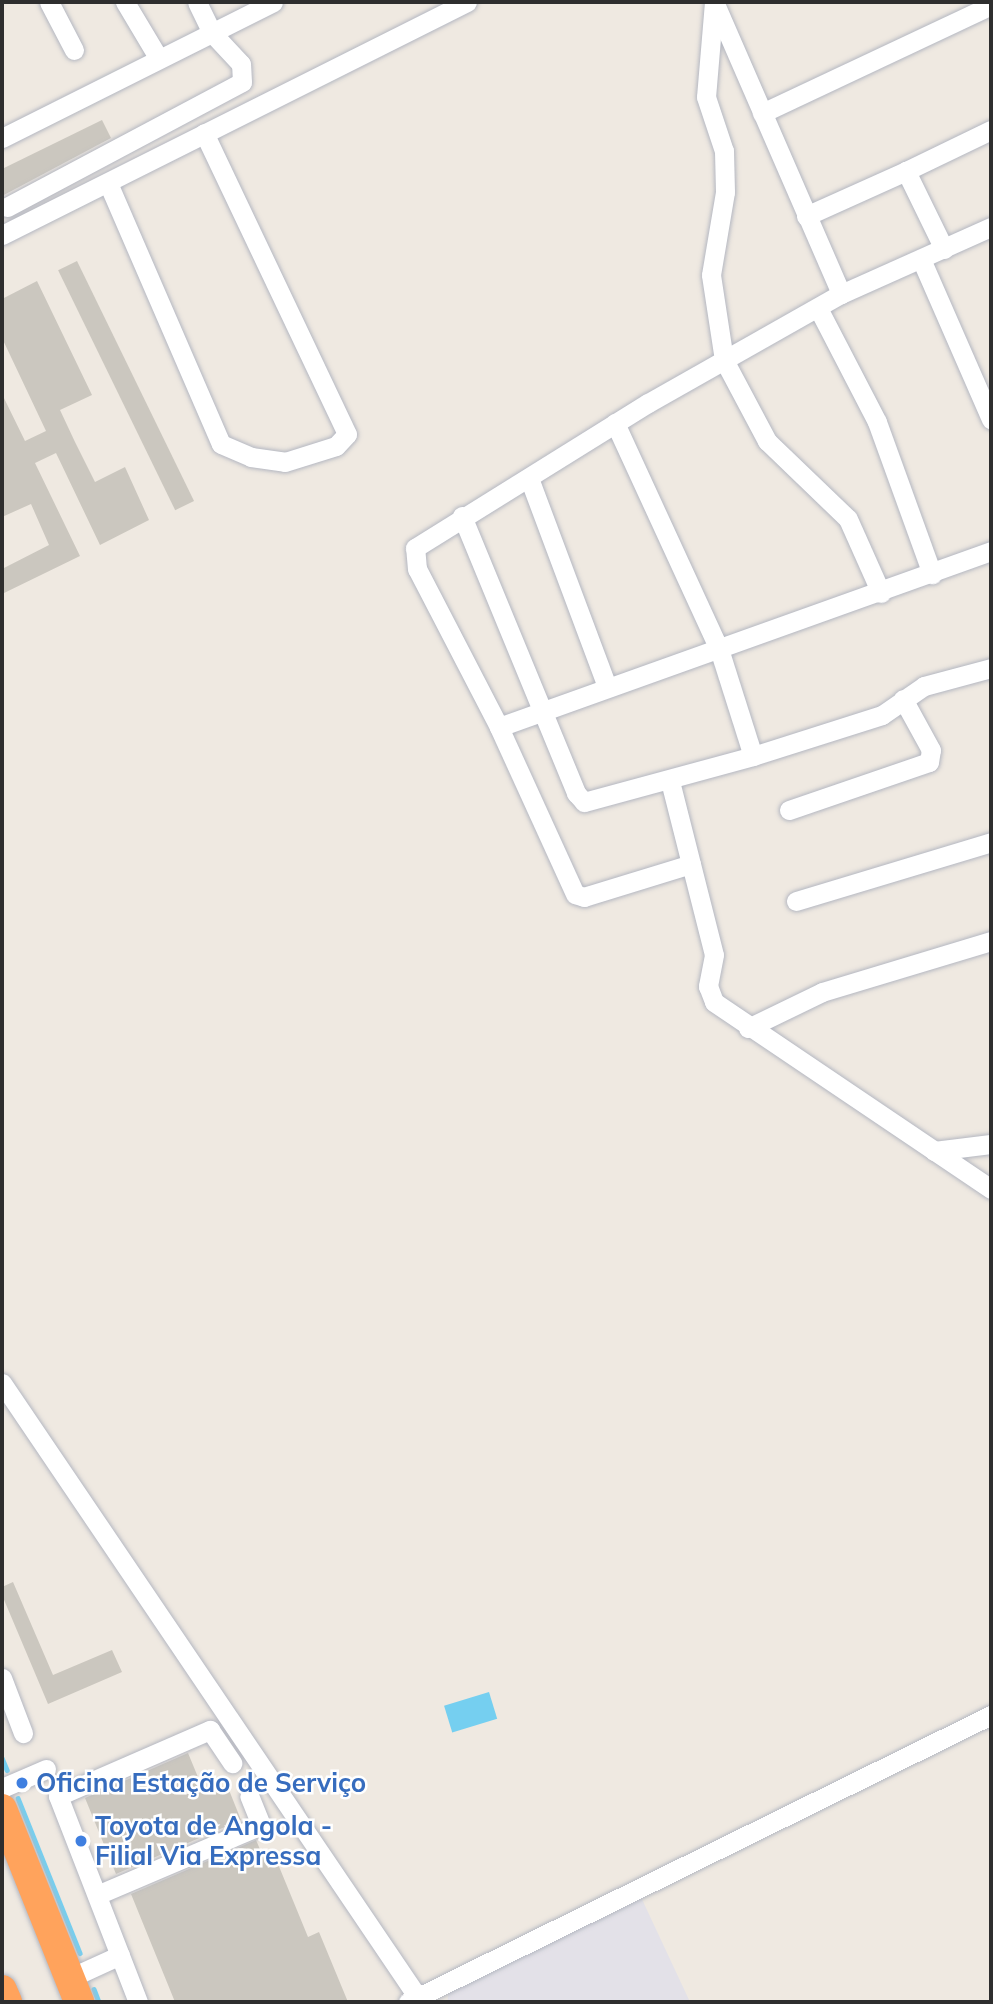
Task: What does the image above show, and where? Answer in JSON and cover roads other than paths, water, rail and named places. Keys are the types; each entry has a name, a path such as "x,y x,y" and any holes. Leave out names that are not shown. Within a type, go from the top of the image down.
{"highway":[{"path":"2,1809 74,1990"},
{"path":"2,1990 7,2002"}],"street":[{"path":"49,2 75,50"},
{"path":"125,2 159,59"},
{"path":"7,207 234,90 245,73 241,64 212,33 197,2"},
{"path":"2,138 273,2"},
{"path":"2,235 467,2"},
{"path":"714,2 841,294"},
{"path":"714,2 706,97 724,151 725,192 711,275 724,360 767,441 848,519 881,593"},
{"path":"762,113 991,5"},
{"path":"806,216 991,131"},
{"path":"107,183 221,444 251,457 285,462 336,446 347,434 204,133"},
{"path":"906,171 944,249"},
{"path":"691,864 584,897 575,894 499,727 413,562 421,541 529,478 615,423 841,294 991,227"},
{"path":"922,259 991,419"},
{"path":"818,307 877,422 933,574"},
{"path":"615,423 719,649 753,756"},
{"path":"529,478 607,687"},
{"path":"462,516 545,709 572,785 584,802 753,756 882,715 925,686 991,668"},
{"path":"499,727 881,593 991,551"},
{"path":"789,810 929,762 931,750 903,699"},
{"path":"670,780 714,956 710,994 748,1028 991,1189"},
{"path":"796,901 991,842"},
{"path":"748,1028 822,992 991,940"},
{"path":"934,1151 991,1144"},
{"path":"2,1383 415,2000 991,1715"},
{"path":"2,1678 23,1733"},
{"path":"138,2002 58,1796 210,1730 232,1763"},
{"path":"2,1788 46,1769"},
{"path":"97,1895 261,1825 249,1796"},
{"path":"74,1990 120,1955"}],"water":[{"path":"489,1692 497,1719 452,1733 444,1706"}],"waterway":[{"path":"2,1758 7,1770"},
{"path":"18,1798 80,1953"},
{"path":"94,1989 99,2002"}],"place":[{"name":"Oficina Estação de Serviço","path":"22,1783"},
{"name":"Toyota de Angola - Filial Via Expressa","path":"81,1841"}]}
